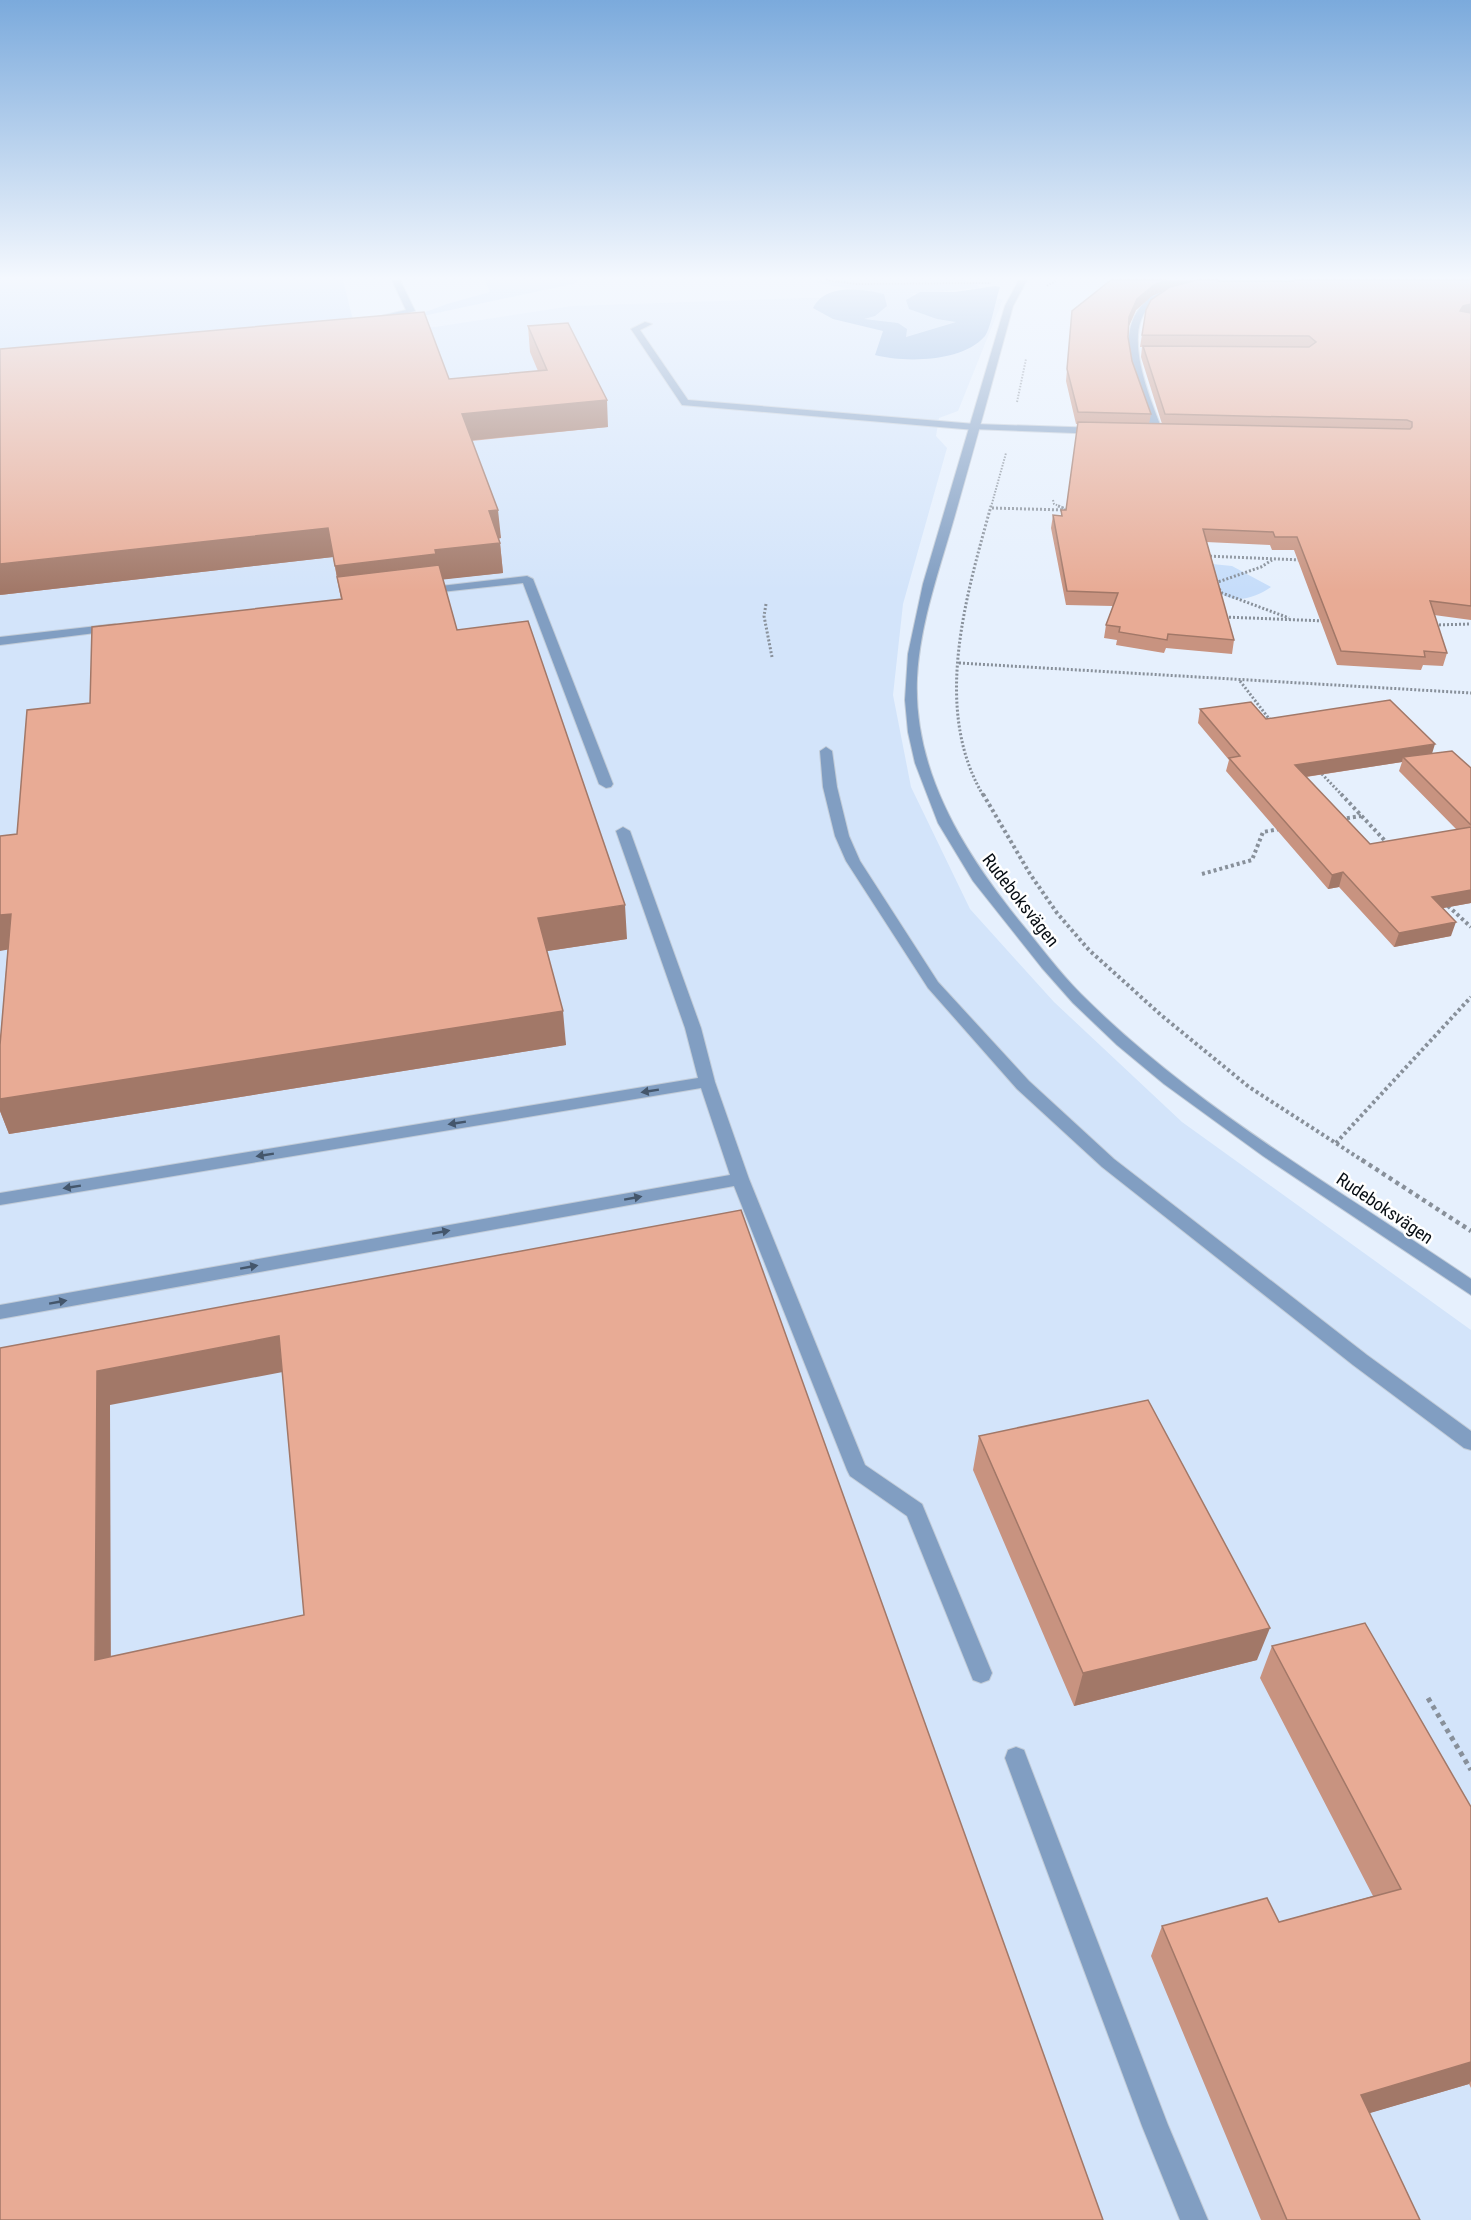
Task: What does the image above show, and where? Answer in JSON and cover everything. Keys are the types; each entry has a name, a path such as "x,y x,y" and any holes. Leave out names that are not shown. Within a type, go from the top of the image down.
{"street":[{"path":"672,384 685,403 975,427 1108,431"},
{"name":"Rudeboksvägen","path":"987,384 924,603 914,659 911,701 920,761 931,794 959,847 982,885 1069,989 1132,1050 1228,1126 1471,1288"},
{"path":"1143,384 1158,432"},
{"path":"1143,432 1170,432"},
{"path":"410,593 527,579 606,784"},
{"path":"0,641 129,626"},
{"path":"826,751 830,787 842,836 853,861 933,985 1023,1085 1108,1163 1360,1360 1471,1442"},
{"path":"623,831 693,1028 707,1082 740,1179 857,1470 915,1510 981,1673"},
{"path":"0,1199 707,1082"},
{"path":"0,1312 740,1179"},
{"path":"1016,1758 1155,2126 1194,2220"}],"path":[{"path":"1021,384 992,508 968,590 959,663 958,720 972,776 1030,874 1057,913 1089,950 1161,1015 1250,1087 1471,1232"},
{"path":"1053,500 1054,504 1068,510"},
{"path":"992,508 1077,511"},
{"path":"1207,560 1202,556 1303,561"},
{"path":"1214,583 1262,567 1274,559"},
{"path":"1211,574 1214,583 1222,593 1293,619"},
{"path":"766,604 764,616 772,657"},
{"path":"1215,617 1325,621"},
{"path":"1426,625 1471,624"},
{"path":"959,663 1471,693"},
{"path":"1240,681 1273,723"},
{"path":"1313,765 1391,848"},
{"path":"1340,819 1361,816"},
{"path":"1202,874 1252,860 1263,832 1285,829"},
{"path":"1445,903 1471,927"},
{"path":"1336,1143 1471,998"},
{"path":"1428,1698 1471,1770"}],"shaded area":[{"path":"0,384 969,384 958,411 939,418 936,436 947,448 903,604 893,695 911,787 970,909 1054,1002 1182,1122 1471,1330 1471,2220 0,2220"},
{"path":"1212,564 1232,566 1271,587 1249,598 1225,596 1214,583"}],"building":[{"path":"0,384 599,384 607,400 462,414 498,510 489,511 500,543 435,550 436,554 335,566 328,528 0,564"},
{"path":"1071,384 1140,384 1151,414 1078,412"},
{"path":"1155,384 1471,384 1471,606 1430,601 1447,653 1424,651 1425,657 1341,651 1297,537 1275,537 1273,532 1203,529 1234,640 1168,634 1167,640 1119,632 1120,627 1106,625 1118,593 1067,591 1053,515 1062,516 1061,510 1066,510 1078,422 1410,429 1412,427 1412,422 1407,420 1165,414"},
{"path":"439,565 457,630 528,621 625,905 538,918 563,1011 0,1099 0,1045 11,914 0,915 0,836 17,834 27,710 90,703 92,627 342,599 337,577"},
{"path":"1390,700 1435,744 1295,765 1370,844 1471,827 1471,890 1432,897 1456,922 1399,933 1343,872 1332,875 1229,758 1240,756 1200,709 1251,702 1266,719"},
{"path":"1452,751 1471,768 1471,825 1403,757"},
{"path":"741,1210 1103,2220 0,2220 0,1348","holes":["279,1336 304,1615 95,1660 97,1371"]},
{"path":"1148,1400 1270,1628 1083,1673 979,1436"},
{"path":"1365,1623 1471,1807 1471,2062 1361,2095 1420,2220 1287,2220 1162,1926 1267,1898 1279,1922 1401,1889 1272,1646"}]}
